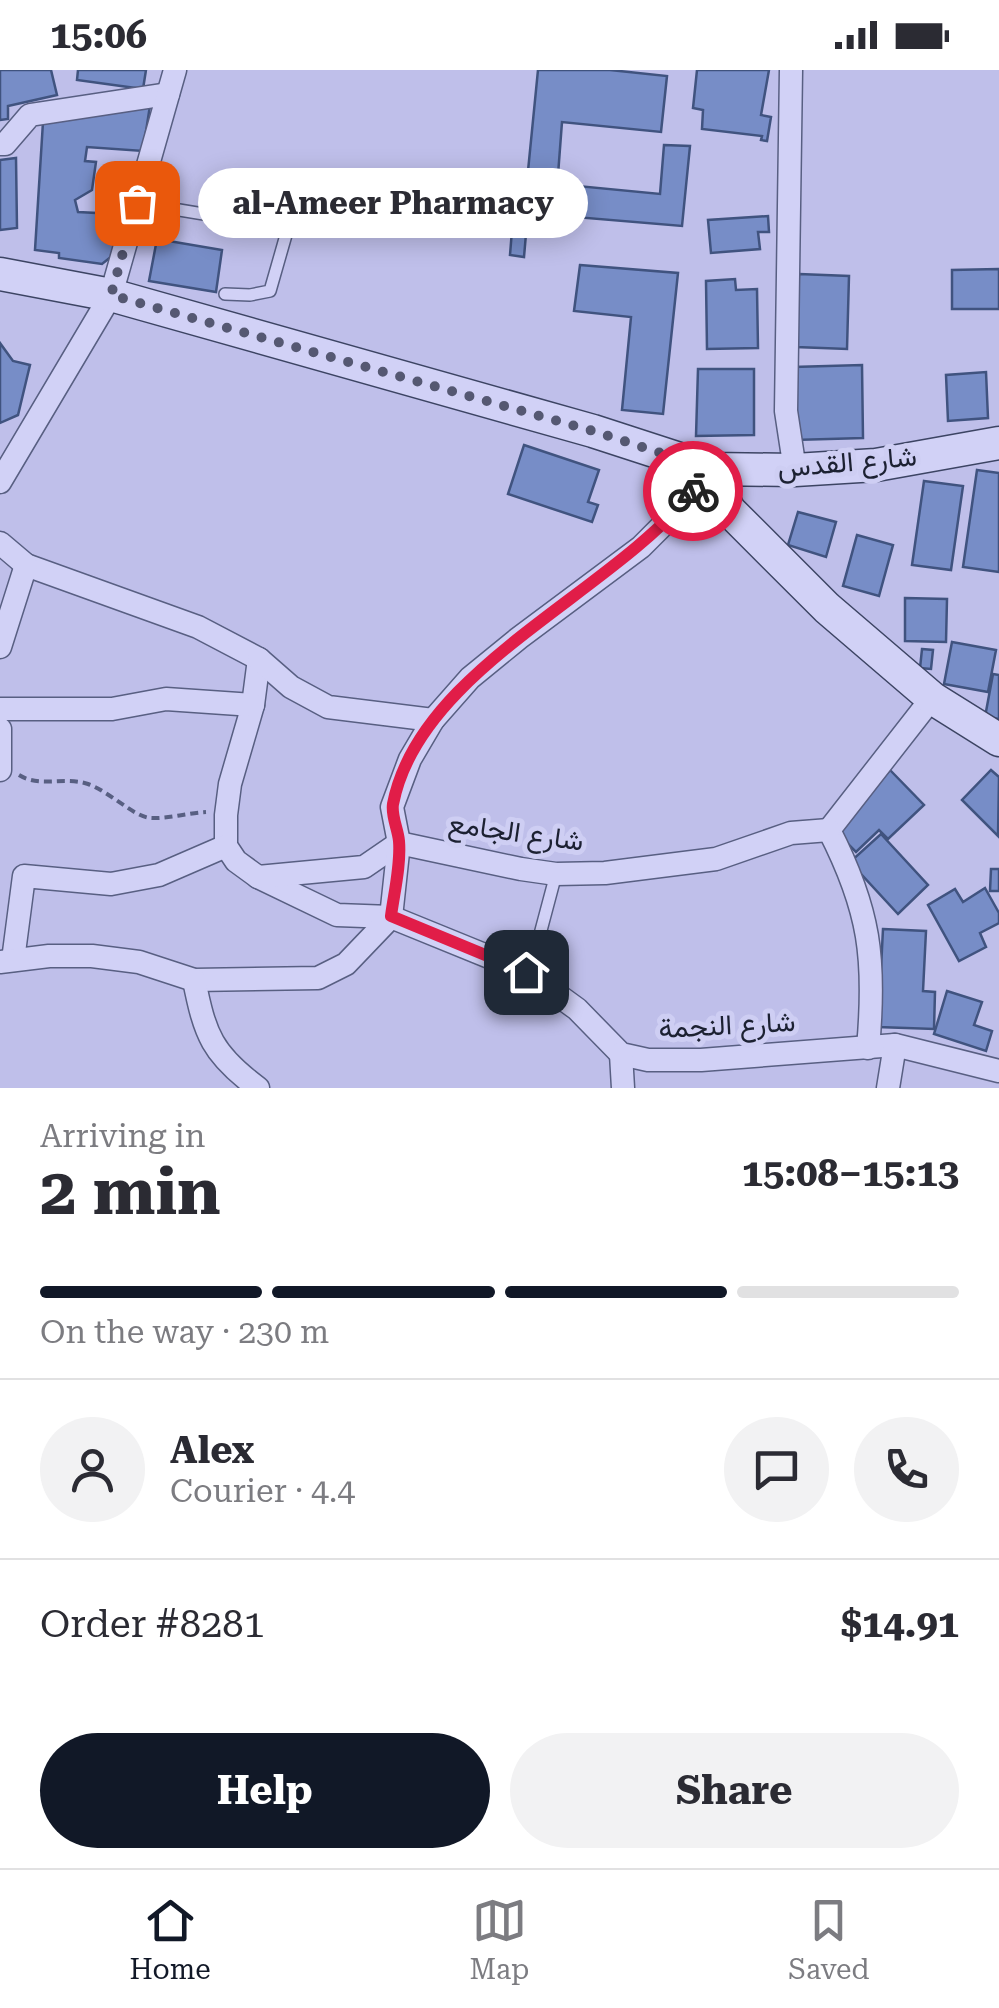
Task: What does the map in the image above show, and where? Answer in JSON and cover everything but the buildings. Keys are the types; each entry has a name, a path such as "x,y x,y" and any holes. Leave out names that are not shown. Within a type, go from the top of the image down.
{"main road":[{"name":"شارع القدس","path":"0,274 111,295 593,431 710,469 795,470 876,465 999,443"},
{"path":"710,469 730,510 828,608 932,698 999,740"}],"street":[{"path":"0,482 111,295 174,70"},
{"path":"792,70 786,410 795,470"},
{"path":"0,144 30,115 168,94"},
{"path":"226,846 159,875 111,884 12,875 6,961 92,956 139,962 194,980 318,978 346,964 391,916 400,843 392,807 410,758 433,720 470,678 518,638 641,547 676,512 710,469"},
{"path":"0,544 26,565 198,627 259,659 291,687 328,707 433,720"},
{"path":"0,647 26,565"},
{"path":"259,659 253,706 230,784 226,846 236,861 258,877 337,916 391,916"},
{"path":"868,1048 873,992 870,936 860,898 829,830 932,698"},
{"path":"0,709 112,709 166,699 253,706"},
{"path":"0,730 1,768"},
{"name":"شارع الجامع","path":"400,843 556,874 605,873 716,859 791,833 829,830"},
{"path":"258,877 364,866 400,843"},
{"name":"شارع النجمة","path":"391,916 526,972 576,1008 620,1054 648,1060 701,1060 895,1046 999,1071"},
{"path":"194,980 208,1036 220,1057 258,1088"},
{"path":"888,1088 895,1046"},
{"path":"620,1054 624,1088"}],"lane":[{"path":"137,203 288,228 270,291 225,294"},
{"path":"526,972 535,953 556,874"}],"path":[{"path":"1,768 32,783 68,778 88,784 112,794 131,812 150,818 226,814"}],"way so far":[{"path":"137,203 111,295 593,431 710,469 693,491"}],"place":[{"name":"al-Ameer Pharmacy","path":"137,203"}],"route":[{"path":"526,972 391,916 400,843 392,807 410,758 433,720 470,678 641,547 693,491"}]}
